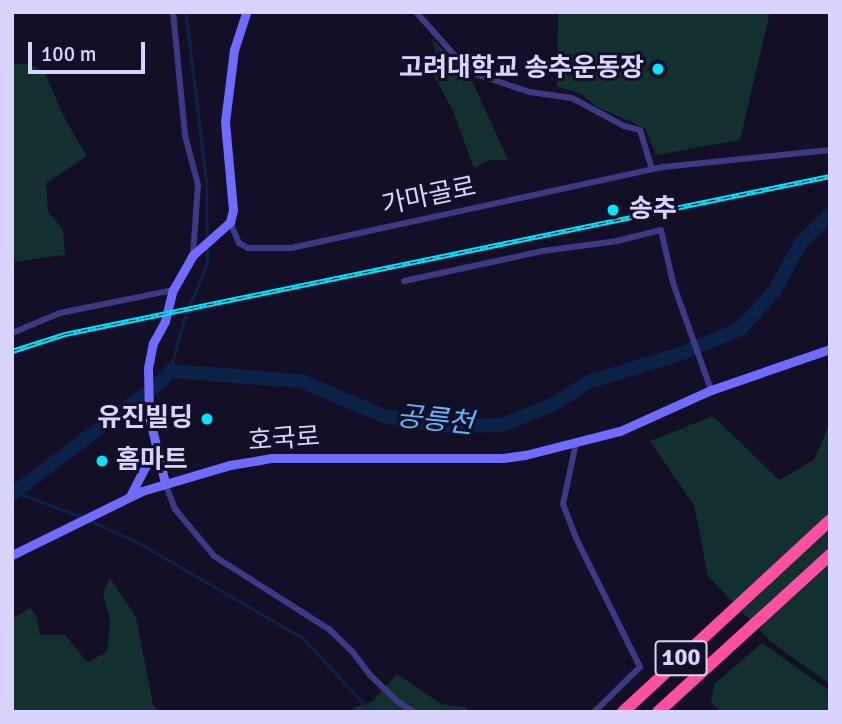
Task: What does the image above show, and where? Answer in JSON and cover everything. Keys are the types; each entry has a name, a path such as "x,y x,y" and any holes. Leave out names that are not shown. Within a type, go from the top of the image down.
{"highway":[{"name":"100","path":"624,712 830,520"},
{"name":"100","path":"658,712 830,555"}],"street":[{"path":"173,12 185,135 198,185 193,255"},
{"path":"246,12 234,50 225,122 233,210 227,224 193,255 173,290 165,321 152,342 148,368 149,416 155,448 165,483 183,520 214,556 330,630 352,651 370,676 397,701 414,712"},
{"path":"416,12 464,66 478,75 530,92 572,98 604,116 640,130 652,169"},
{"name":"가마골로","path":"227,224 239,243 248,248 292,248 652,169 830,150"},
{"path":"404,281 542,251 617,242 662,230 673,283 711,390"},
{"path":"12,333 60,313 173,290"},
{"name":"호국로","path":"12,555 129,497 165,483 230,465 272,458 503,458 620,431 711,390 830,349"},
{"path":"576,443 562,504 640,667 594,712"},
{"path":"129,497 155,448"}],"green space":[{"name":"고려대학교 송추운동장","path":"558,12 770,12 740,140 656,155 645,128 597,107 580,93 557,87"},
{"path":"432,39 470,76 508,160 489,160 474,168 453,111 424,58 436,55"},
{"path":"12,64 28,64 44,71 66,121 87,156 46,183 48,212 63,229 65,255 12,262"},
{"path":"713,416 779,480 814,460 830,423 830,684 770,641 708,576 694,505 650,441"},
{"path":"110,578 136,617 153,705 160,712 12,712 12,619 30,608 36,615 40,635 65,635 87,662 107,652 110,620 103,593"},
{"path":"762,643 830,691 830,712 721,712 711,703 714,684"},
{"path":"397,674 441,704 467,708 468,712 356,712 351,709 373,701"}],"waterway":[{"path":"186,12 207,185 207,239"},
{"name":"공릉천","path":"12,494 160,383 170,371 301,381 384,416 449,426 502,425 552,405 589,382 683,353 740,329 773,293 802,241 830,215"},
{"path":"170,371 183,322 207,263 207,245"},
{"path":"15,492 83,517"},
{"path":"89,520 141,544 303,638 372,712"}],"railway":[{"path":"12,351 65,334 830,176"}],"place":[{"name":"고려대학교 송추운동장","path":"658,69"},
{"name":"송추","path":"613,210"},
{"name":"유진빌딩","path":"207,419"},
{"name":"홈마트","path":"102,461"}]}
